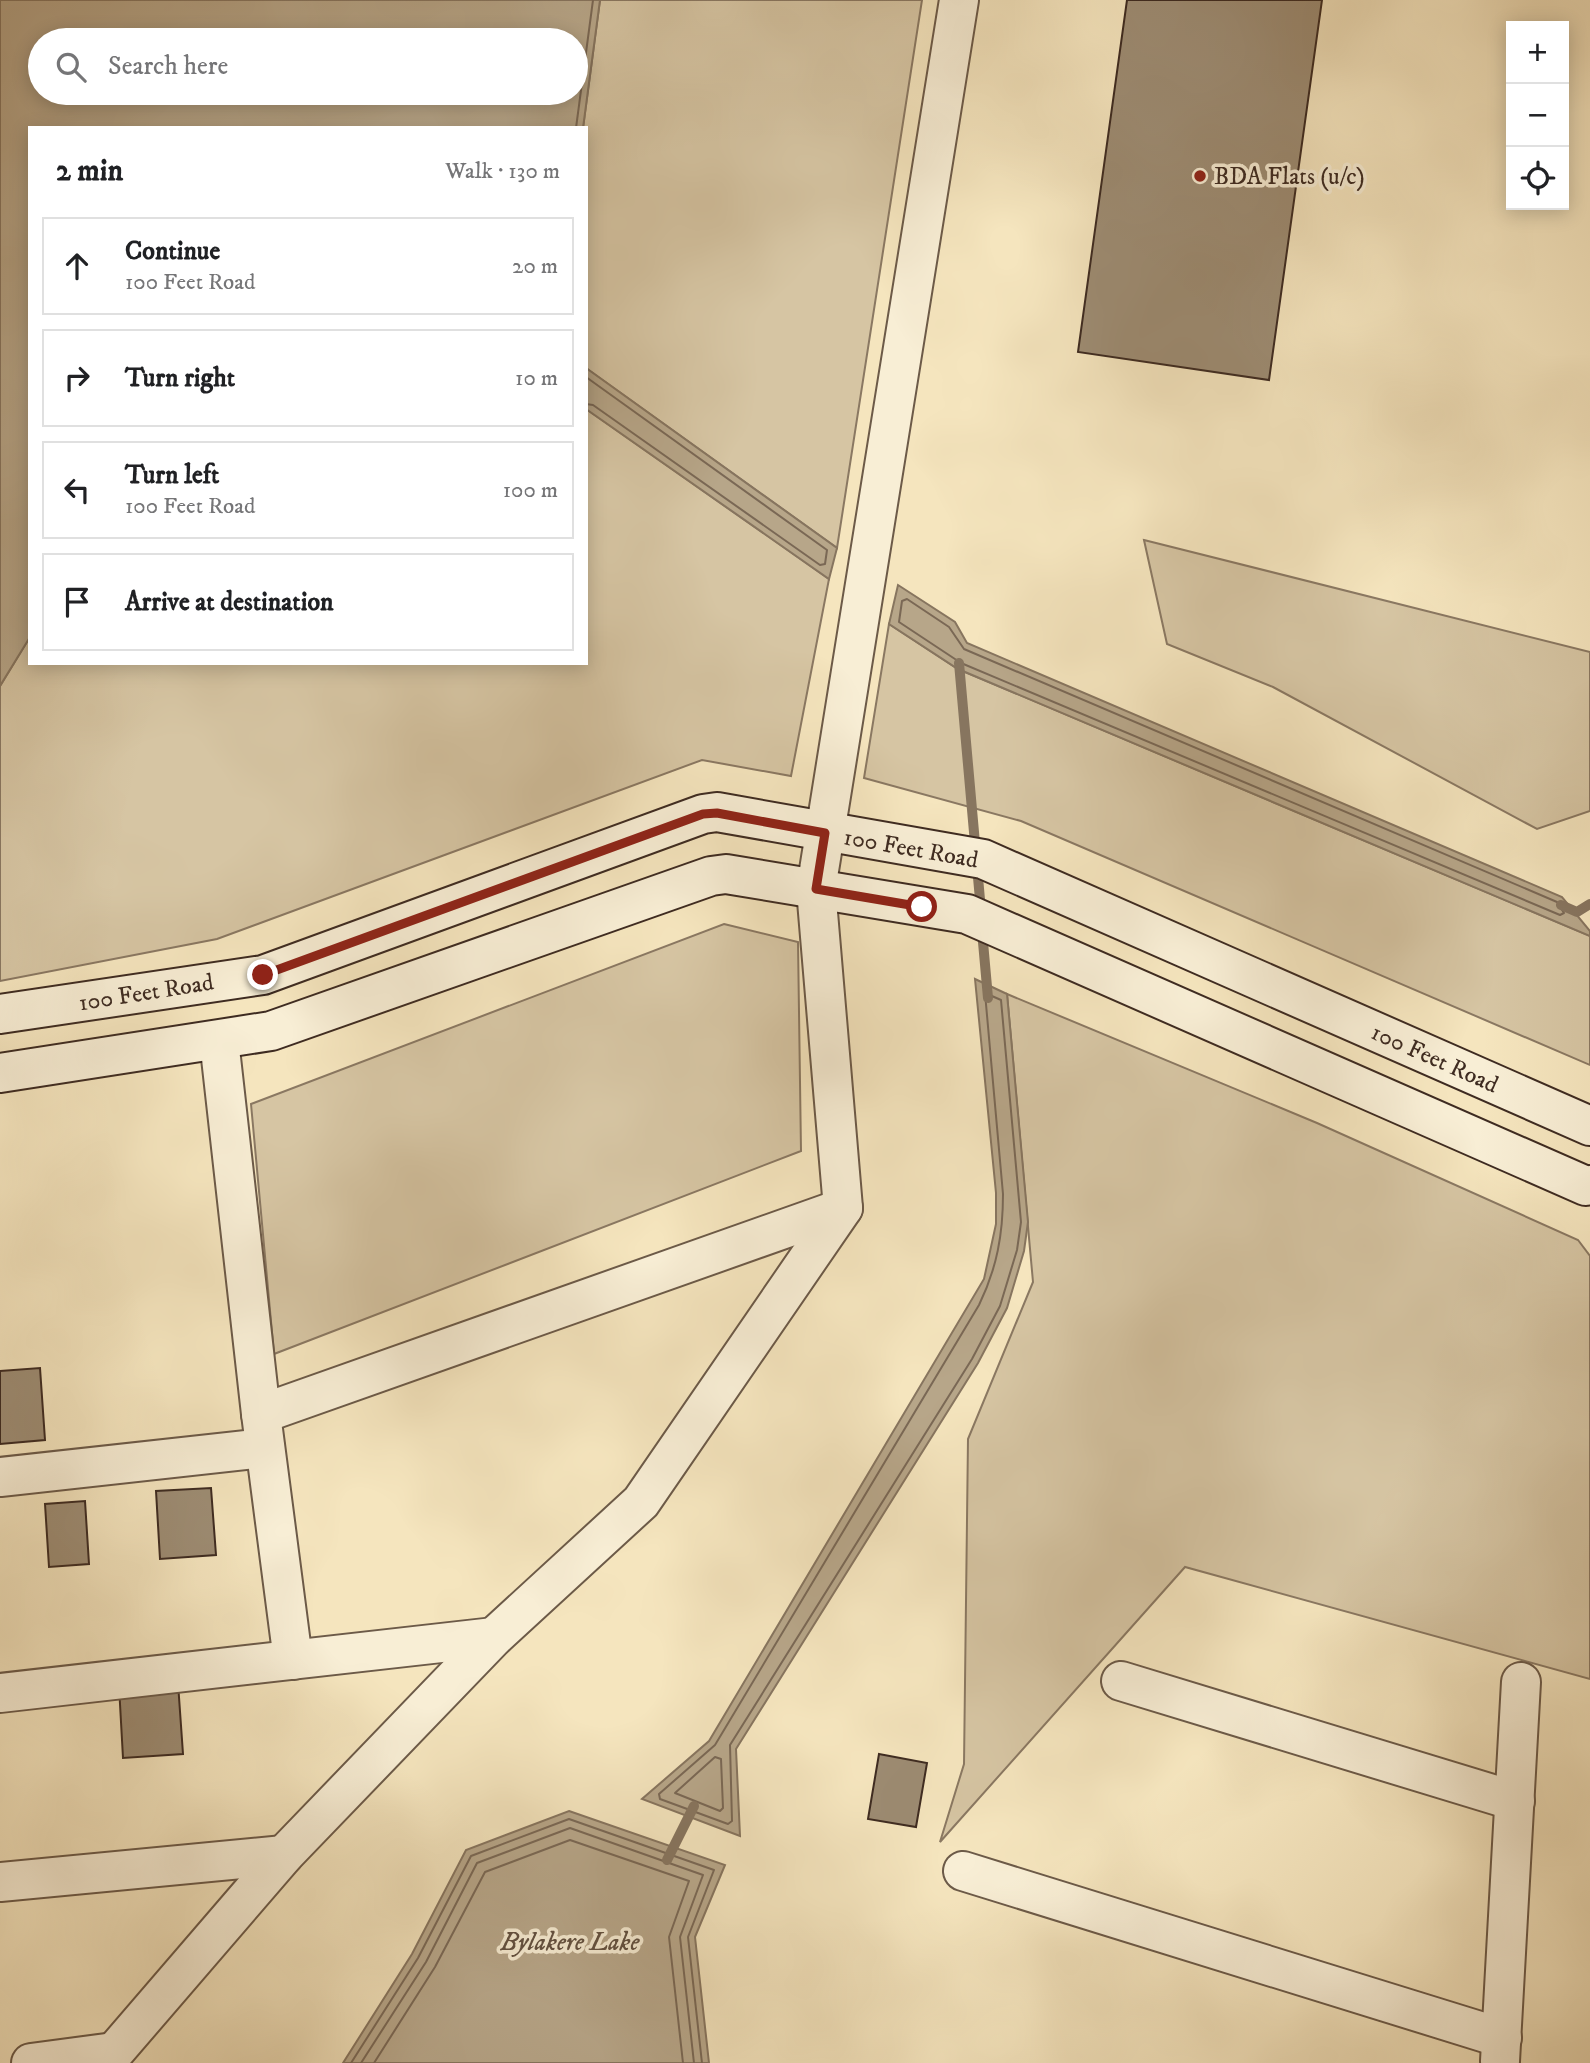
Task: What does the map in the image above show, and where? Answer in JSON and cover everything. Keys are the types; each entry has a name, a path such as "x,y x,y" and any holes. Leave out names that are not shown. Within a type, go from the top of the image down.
{"street":[{"path":"31,2063 109,2058 284,1855 494,1637 641,1502 843,1208 816,889 959,0"},
{"name":"100 Feet Road","path":"0,1014 263,975 703,814 724,813 983,859 1590,1126"},
{"path":"0,1073 271,1031 711,876 726,874 967,914 1586,1186 1590,1185"},
{"path":"219,1040 263,1431 293,1660"},
{"path":"0,1477 263,1431 843,1208"},
{"path":"0,1693 494,1637"},
{"path":"1121,1681 1515,1801"},
{"path":"963,1871 1501,2050 1521,1682"},
{"path":"0,1882 284,1855"}],"shaded area":[{"path":"600,0 922,0 837,548 588,369 588,126 583,126"},
{"path":"588,410 829,579 791,776 702,760 217,939 0,981 0,686 28,640 28,665 588,665"},
{"path":"1144,540 1590,652 1590,811 1537,829 1273,687 1167,644"},
{"path":"889,624 958,669 1590,936 1590,1065 1021,821 864,778"},
{"path":"724,924 798,942 801,1151 274,1354 251,1104"},
{"path":"1007,994 1317,1123 1578,1240 1590,1256 1590,1679 1185,1567 940,1842 964,1764 968,1439 1033,1282"}],"water":[{"path":"0,0 600,0 588,90 588,28 28,28 28,105 586,105 583,126 28,126 28,640 0,686"},
{"path":"588,369 837,548 829,579 588,410"},
{"path":"898,585 955,622 967,643 1562,897 1590,931 1590,936 958,669 889,624"},
{"path":"975,979 1007,994 1028,1222 1024,1251 1007,1308 978,1363 736,1749 740,1836 642,1799 709,1741 984,1279 996,1224 996,1193"},
{"name":"Bylakere Lake","path":"569,1811 725,1865 695,1937 709,2063 343,2063 412,1954 466,1850"}],"building":[{"name":"BDA Flats (u/c)","path":"1127,0 1322,0 1269,380 1078,352"},
{"path":"40,1368 45,1440 0,1444 0,1371"},
{"path":"211,1488 216,1555 160,1559 156,1491"},
{"path":"85,1501 89,1564 49,1567 45,1504"},
{"path":"178,1683 183,1754 123,1758 119,1686"},
{"path":"879,1754 927,1763 916,1827 868,1819"}],"waterway":[{"path":"959,663 981,911"},
{"path":"1561,905 1577,912 1590,904"},
{"path":"982,931 988,998"},
{"path":"667,1860 694,1806"}],"place":[{"name":"BDA Flats (u/c)","path":"1200,176"}],"route":[{"path":"263,975 703,814 724,813 739,819 825,833 816,889 922,907"}]}
